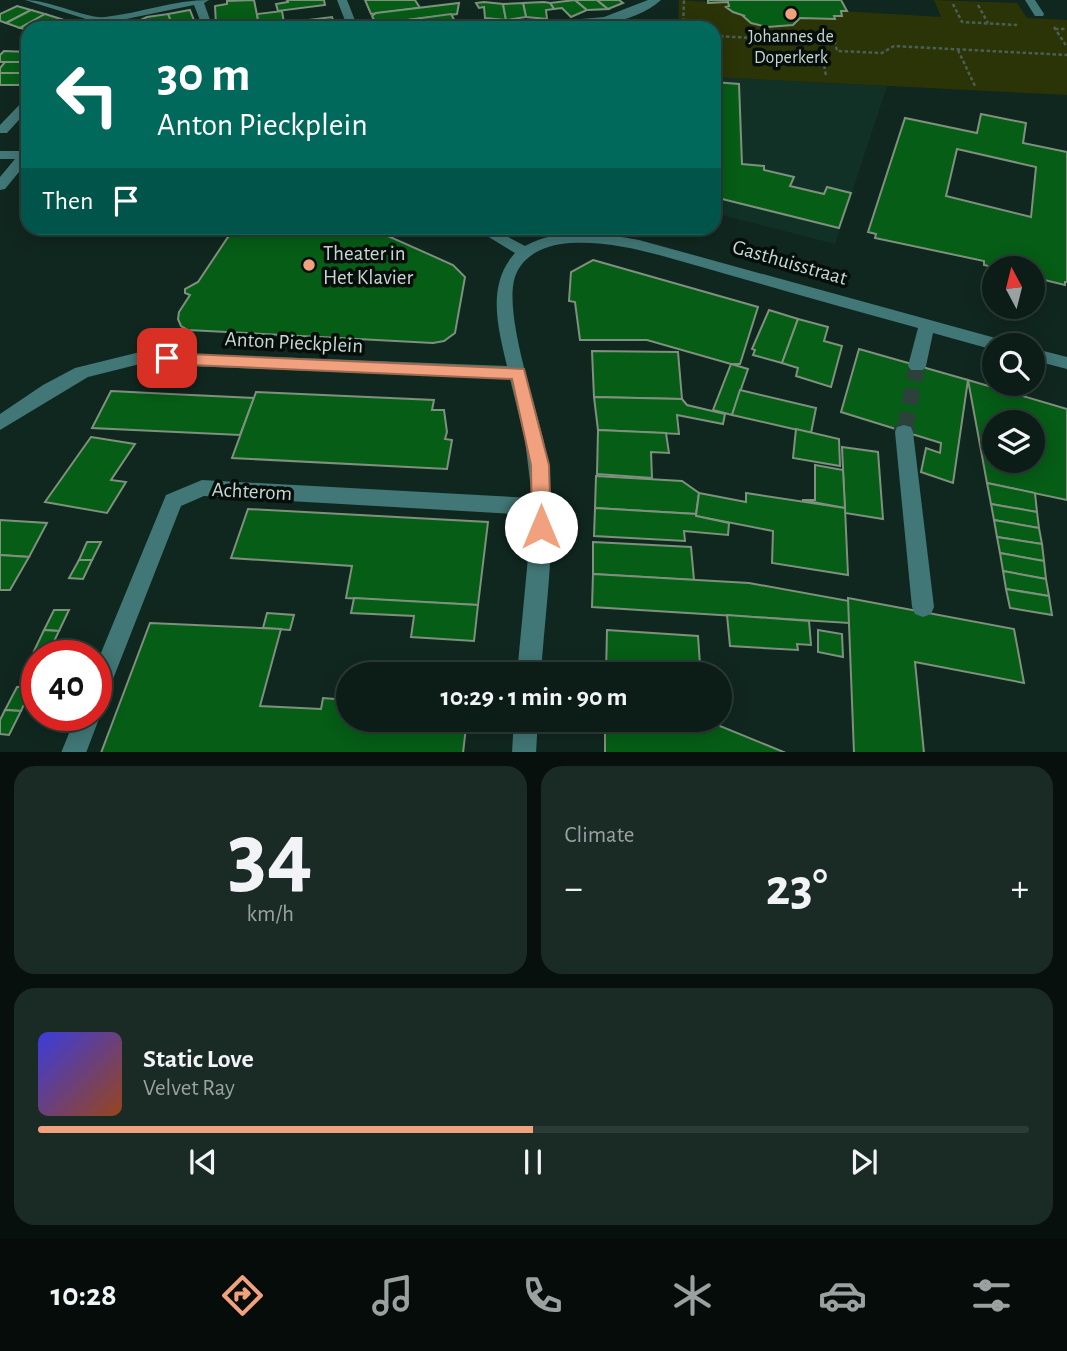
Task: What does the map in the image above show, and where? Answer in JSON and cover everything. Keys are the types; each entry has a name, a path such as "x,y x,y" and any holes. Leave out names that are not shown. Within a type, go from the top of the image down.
{"street":[{"path":"30,0 90,21"},
{"path":"342,0 350,21"},
{"path":"592,21 634,11 656,0"},
{"path":"1030,0 1039,14"},
{"path":"112,21 201,1 206,21"},
{"path":"2,130 21,110"},
{"path":"0,155 21,155"},
{"path":"0,186 21,162"},
{"path":"494,235 526,253 507,275 503,289 518,373 540,465 541,548 530,662"},
{"name":"Gasthuisstraat","path":"526,253 557,240 596,237 709,263 982,340"},
{"path":"917,366 927,325"},
{"path":"1045,357 1067,363"},
{"name":"Anton Pieckplein","path":"0,423 62,381 88,368 139,358 518,373"},
{"path":"904,432 923,607"},
{"name":"Achterom","path":"112,654 173,501 202,488 542,506"},
{"path":"73,752 82,731"},
{"path":"524,752 525,732"}],"path":[{"path":"683,21 684,0"},
{"path":"953,4 962,22 1027,26"},
{"path":"978,5 989,24"},
{"path":"1067,29 1054,28 1067,47"},
{"path":"721,36 835,43 837,51 882,52 894,46 1067,55"},
{"path":"820,42 826,76"},
{"path":"958,50 975,86"}],"shaded area":[{"path":"721,77 887,86 835,244 721,215"}],"green space":[{"path":"679,0 728,3 727,6 752,23 767,27 794,25 800,18 835,19 834,16 843,15 841,11 941,17 934,0 1017,3 1027,18 1067,20 1067,95 721,77 721,21 678,21"}],"building":[{"path":"254,0 258,20 216,21 215,6 227,4 227,1"},
{"path":"287,0 324,0 325,5 278,11 276,4 288,2"},
{"path":"365,0 415,0 420,8 371,14"},
{"path":"575,0 587,10 571,17 562,8 554,9 550,3"},
{"path":"575,0 597,0 608,9 587,10"},
{"path":"597,0 619,0 623,3 608,9"},
{"name":"Johannes de Doperkerk","path":"708,0 841,0 847,11 841,11 842,16 834,16 835,19 800,18 793,25 767,27 751,23 745,16 733,12 726,7 729,6 728,2 708,3"},
{"path":"459,3 457,14 400,21 374,21 372,16 376,13"},
{"path":"476,3 503,4 506,20 485,18 484,7 479,8"},
{"path":"523,3 550,3 554,9 546,10 547,19 526,17"},
{"path":"523,3 526,17 506,20 503,4"},
{"path":"17,6 31,10 6,23 0,21 0,14"},
{"path":"31,10 45,14 32,21 21,21 20,28 6,23"},
{"path":"190,10 194,21 171,21 168,14"},
{"path":"282,11 284,21 247,21 258,20 257,14"},
{"path":"45,14 61,19 57,21 32,21"},
{"path":"168,14 171,21 138,21"},
{"path":"451,14 455,21 398,21"},
{"path":"332,17 333,21 300,21"},
{"path":"4,51 21,52 21,62 0,62 0,55"},
{"path":"5,62 21,62 21,73 0,73"},
{"path":"0,73 21,73 19,85 0,85"},
{"path":"721,83 739,84 742,164 764,166 764,170 794,177 790,186 824,194 827,187 851,193 839,228 721,199"},
{"path":"981,114 1026,123 1023,143 1067,152 1065,285 1045,280 1045,256 982,256 982,261 875,238 876,234 868,232 905,118 977,133","holes":["957,149 1036,167 1031,217 946,196"]},
{"path":"229,235 386,235 453,265 465,277 455,333 444,341 433,343 188,330 181,326 179,312 190,295 185,293 185,289 198,282"},
{"path":"593,260 758,307 740,364 731,364 647,340 580,340 575,302 569,301 571,272"},
{"path":"769,310 798,319 782,363 753,355 755,350 752,349"},
{"path":"798,319 828,327 824,341 842,346 831,387 796,376 798,368 782,363"},
{"path":"859,349 968,380 953,483 921,472 926,448 940,453 941,443 841,412"},
{"path":"592,351 678,352 682,399 594,397"},
{"path":"731,364 748,369 732,415 713,410"},
{"path":"968,380 982,384 982,396 1023,396 1067,409 1067,500 987,483 985,473 1045,473 1045,410 982,410 982,456"},
{"path":"740,390 816,408 811,433 732,415"},
{"path":"111,391 254,398 240,435 92,428"},
{"path":"256,392 434,400 432,410 444,410 447,432 445,439 452,440 447,469 232,458"},
{"path":"594,397 682,399 687,405 725,414 723,424 677,415 679,434 598,430"},
{"path":"796,429 839,439 840,466 793,458"},
{"path":"598,430 666,433 669,453 651,452 652,478 597,474"},
{"path":"91,437 135,444 111,480 126,482 107,513 45,502"},
{"path":"842,447 878,452 883,519 845,513"},
{"path":"815,465 843,470 845,508 802,500 815,500"},
{"path":"596,476 682,481 699,493 696,514 595,508"},
{"path":"987,483 1035,493 1037,512 991,504"},
{"path":"699,493 746,502 746,493 845,508 848,575 772,563 773,531 696,516"},
{"path":"991,504 1037,512 1039,528 994,520"},
{"path":"595,508 696,514 729,523 728,535 684,531 685,541 594,536"},
{"path":"248,509 488,522 478,605 346,598 352,566 231,558"},
{"path":"0,520 47,523 29,557 0,555"},
{"path":"994,520 1039,528 1042,544 997,537"},
{"path":"997,537 1042,544 1044,561 1000,553"},
{"path":"87,542 101,542 92,560 79,560"},
{"path":"593,542 691,547 694,580 593,574"},
{"path":"1000,553 1044,561 1046,579 1003,571"},
{"path":"0,555 29,557 10,590 0,590"},
{"path":"79,560 92,560 83,579 69,578"},
{"path":"1003,571 1046,579 1049,596 1006,589"},
{"path":"593,574 749,583 849,601 849,623 592,607"},
{"path":"1006,589 1049,596 1052,615 1010,608"},
{"path":"354,598 478,605 474,641 411,637 414,616 351,613"},
{"path":"848,598 1014,629 1024,683 915,662 924,752 854,752"},
{"path":"54,610 69,610 59,631 44,630"},
{"path":"267,613 294,615 290,630 263,628"},
{"path":"727,615 809,621 811,645 797,644 798,650 730,646"},
{"path":"150,623 281,629 260,706 321,709 323,698 336,699 336,732 465,732 463,752 101,752 109,731 112,731 112,724"},
{"path":"44,630 59,631 55,640 39,640"},
{"path":"607,630 698,636 700,662 606,662"},
{"path":"818,630 842,634 843,657 818,652"},
{"path":"17,687 21,687 21,711 5,710"},
{"path":"5,710 21,711 9,735 0,734 0,720"},
{"path":"732,731 784,752 605,752 605,732"}],"tunnel":[{"path":"905,428 917,366"},
{"path":"904,432 905,426"}],"place":[{"name":"Johannes de Doperkerk","path":"791,14"},
{"name":"Theater in Het Klavier","path":"309,265"}],"route":[{"path":"167,358 518,373 540,465 541,527"}]}
